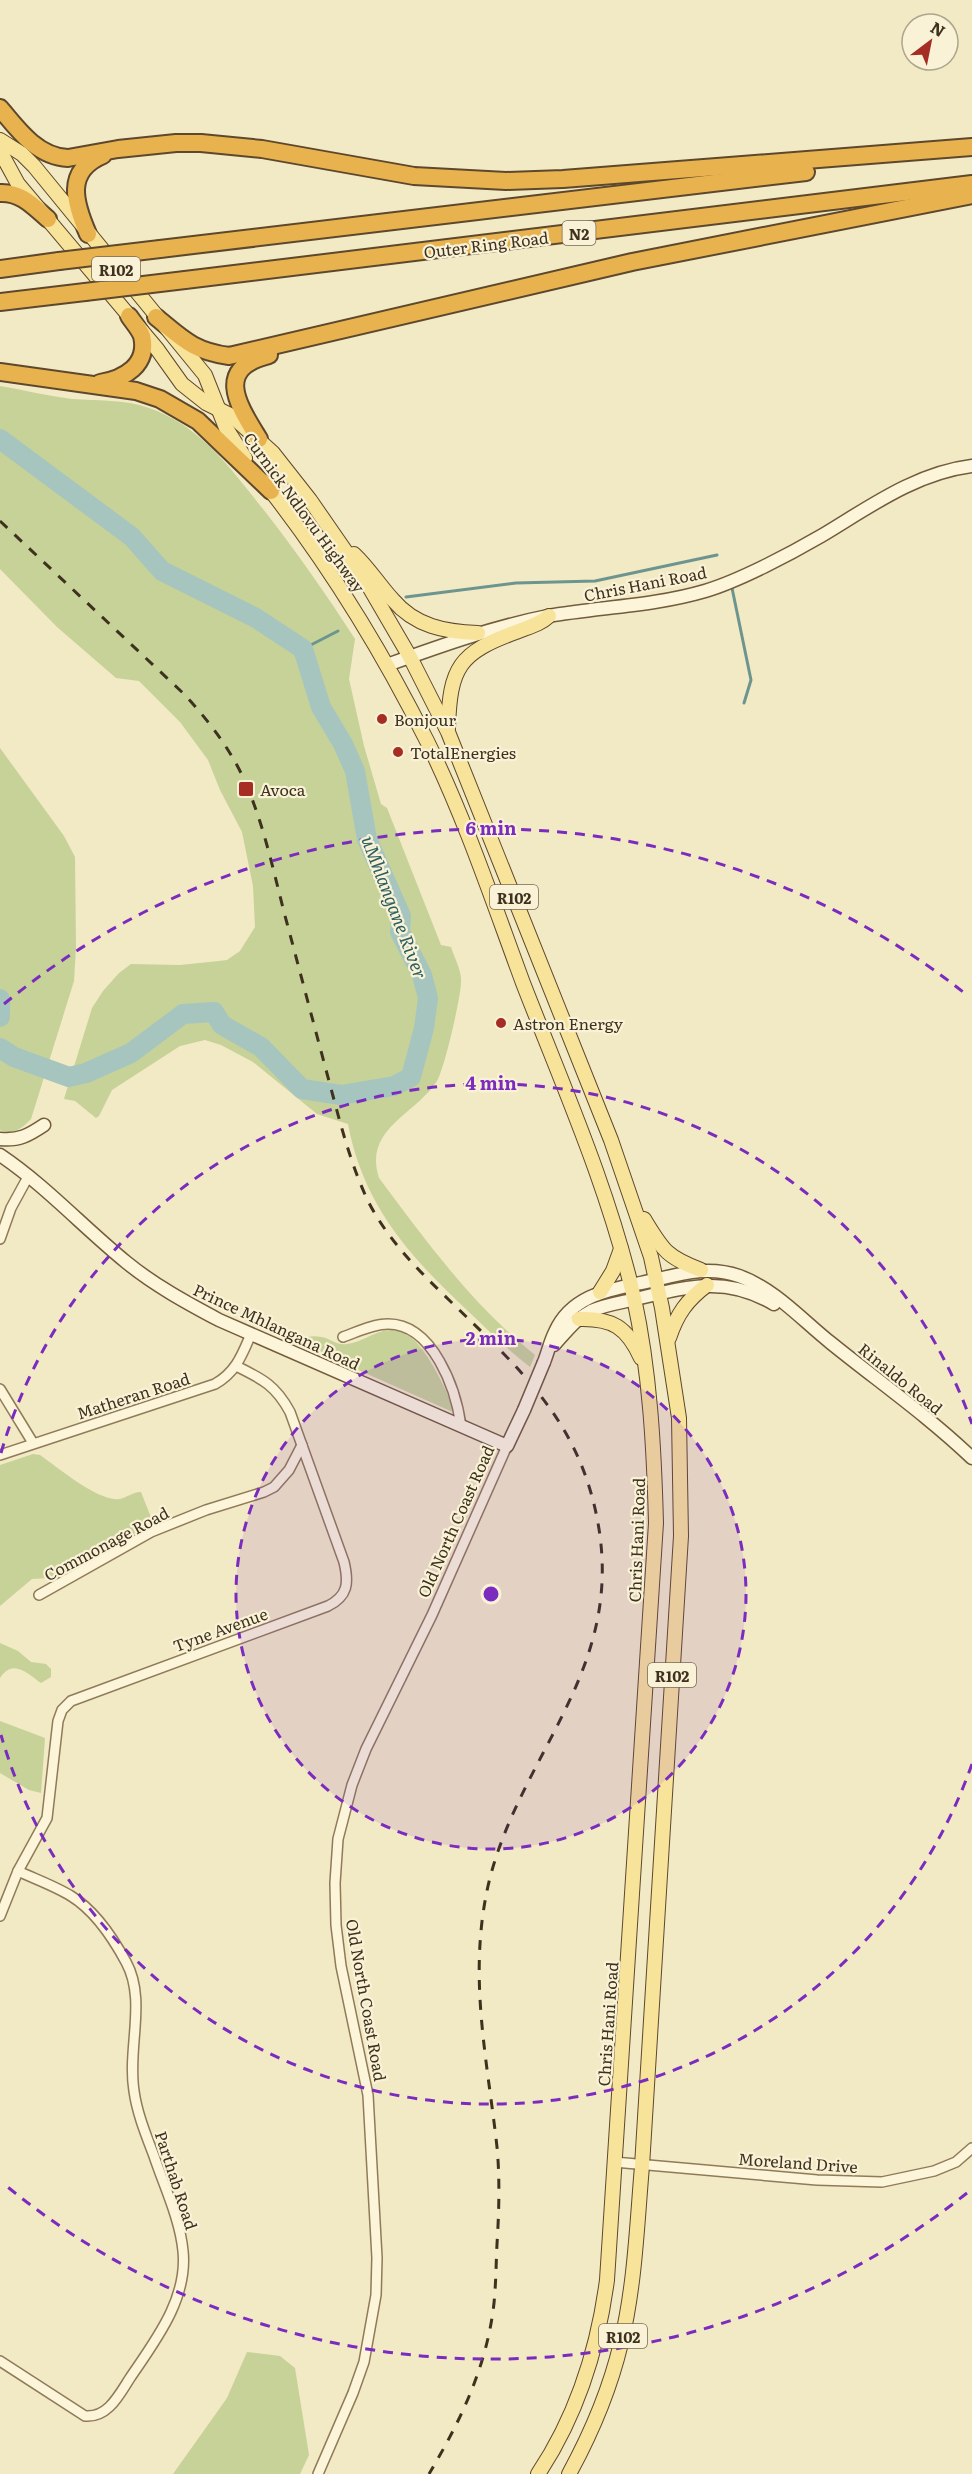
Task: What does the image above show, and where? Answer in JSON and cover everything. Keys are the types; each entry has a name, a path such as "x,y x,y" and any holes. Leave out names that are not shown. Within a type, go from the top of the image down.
{"highway":[{"path":"0,108 35,146 56,158 176,143 230,145 414,176 506,181 574,178 972,147"},
{"path":"88,234 77,210 75,189 77,181 92,162 118,149"},
{"name":"Outer Ring Road","path":"0,269 972,152"},
{"name":"Outer Ring Road","path":"0,302 972,184"},
{"path":"0,193 16,194 48,219"},
{"path":"156,317 193,347 209,353 229,356 632,262 972,195"},
{"path":"93,385 123,377 139,362 142,354 141,336 129,316"},
{"path":"259,439 239,407 235,394 234,383 240,371 263,357 309,345 381,319"},
{"path":"0,372 136,391 177,407 215,436 271,491"}],"main road":[{"name":"Curnick Ndlovu Highway","path":"0,140 22,154 34,166 205,375 235,445 349,599 387,665"},
{"name":"Curnick Ndlovu Highway","path":"0,151 18,184 129,316 182,384 232,416 259,439 281,463 339,540 410,657"},
{"path":"339,540 369,567 392,599 414,619 444,630 478,633"},
{"path":"448,732 449,699 452,685 457,669 468,656 482,645 537,625 549,616"},
{"name":"R102","path":"410,657 448,732 631,1196 658,1287 679,1418 681,1536 634,2265 621,2343 608,2390 591,2433 569,2474"},
{"name":"Chris Hani Road","path":"387,665 428,743 462,824 589,1152 631,1285 645,1368 654,1443 656,1523 603,2314 576,2400 562,2433 538,2474"},
{"path":"631,1196 661,1247 679,1262 701,1270"},
{"path":"600,1292 612,1273 621,1249"},
{"path":"668,1341 673,1324 684,1306 707,1285"},
{"path":"579,1319 597,1318 621,1329 637,1349 645,1368"}],"street":[{"name":"Chris Hani Road","path":"387,665 478,633 549,616 615,608 705,591 740,577 820,537 860,510 907,486 952,469 972,466"},
{"path":"0,1139 24,1138 44,1125"},
{"name":"Prince Mhlangana Road","path":"0,1155 29,1175 127,1263 189,1304 251,1334 507,1446"},
{"path":"0,1239 11,1208 29,1175"},
{"name":"Rinaldo Road","path":"634,1299 682,1272 701,1270 739,1276 756,1284 793,1310 808,1325 972,1458"},
{"name":"Rinaldo Road","path":"631,1285 658,1287 707,1285 741,1289 773,1303 808,1325"},
{"name":"Old North Coast Road","path":"318,2474 364,2362 376,2295 376,2246 368,2095 341,1966 336,1925 335,1883 339,1839 352,1785 366,1749 432,1615 524,1410 556,1329 566,1314 580,1302 600,1292 631,1285"},
{"name":"Old North Coast Road","path":"550,1349 579,1319 592,1310 634,1299"},
{"path":"343,1337 386,1324 401,1325 418,1333 436,1356 453,1390 461,1426"},
{"name":"Matheran Road","path":"0,1455 215,1384 227,1377 236,1366 251,1334"},
{"name":"Tyne Avenue","path":"0,1916 18,1871 47,1818 58,1721 62,1710 71,1701 328,1606 338,1601 345,1593 347,1577 344,1562 290,1412 282,1396 261,1378 236,1366"},
{"path":"0,1389 33,1443"},
{"name":"Commonage Road","path":"39,1594 150,1532 274,1487 289,1470 303,1445"},
{"name":"Parthab Road","path":"0,2361 85,2416 93,2417 101,2414 117,2398 166,2323 181,2283 184,2264 178,2229 134,2093 130,2061 136,2013 135,1991 126,1962 86,1907 72,1896 18,1871"},
{"name":"Moreland Drive","path":"614,2162 817,2180 882,2182 934,2171 956,2162 972,2148"}],"green space":[{"path":"0,386 72,399 139,405 167,416 184,426 213,450 251,494 322,589 355,639 349,679 364,746 381,804 387,808 441,945 451,947 461,978 448,1049 440,1074 428,1093 385,1135 378,1147 376,1161 379,1178 451,1272 491,1316 535,1355 530,1367 427,1271 392,1228 365,1180 348,1124 317,1114 253,1062 221,1045 205,1040 180,1046 112,1090 96,1118 75,1101 64,1099 92,1008 103,991 119,973 131,964 180,965 219,961 227,960 240,951 255,927 253,886 242,832 220,790 208,760 180,722 139,681 116,678 57,627 0,569"},
{"path":"0,748 64,836 75,857 74,981 31,1119 13,1132 0,1130"},
{"path":"392,1330 406,1334 419,1345 437,1374 455,1413 293,1341 317,1336 340,1344 347,1344"},
{"path":"33,1454 40,1455 78,1483 101,1495 119,1499 141,1492 152,1520 151,1527 84,1555 49,1578 32,1579 0,1606 0,1465"},
{"path":"0,1643 18,1651 31,1662 46,1664 51,1669 51,1677 41,1683 15,1668 5,1672 0,1678"},
{"path":"0,1721 45,1738 41,1793 29,1790 0,1773"},
{"path":"247,2352 280,2356 295,2368 309,2455 300,2474 173,2474 227,2398"}],"waterway":[{"name":"uMhlangane River","path":"0,439 132,537 162,571 256,618 303,649 321,707 343,744 355,771 367,839 401,916 400,932 422,975 428,998 424,1028 411,1077 394,1086 341,1095 302,1089 261,1047 222,1025 214,1012 183,1014 131,1053 86,1073 69,1077 14,1057 0,1048"},
{"path":"406,597 516,583 595,581 717,555"},
{"path":"732,588 751,680 744,703"},
{"path":"303,649 338,631"},
{"name":"uMhlangane River","path":"0,999 0,1017"}],"railway":[{"path":"0,521 184,694 229,751 241,773 261,824 341,1127 368,1201 385,1229 425,1277 500,1350 545,1401 563,1428 591,1492 599,1529 602,1581 596,1628 582,1672 502,1839 488,1886 482,1920 479,1985 481,2017 499,2171 494,2303 491,2326 479,2371 462,2413 429,2474"}],"place":[{"name":"Bonjour","path":"382,719"},
{"name":"TotalEnergies","path":"398,752"},
{"name":"Avoca","path":"246,789"},
{"name":"Astron Energy","path":"501,1023"}]}
